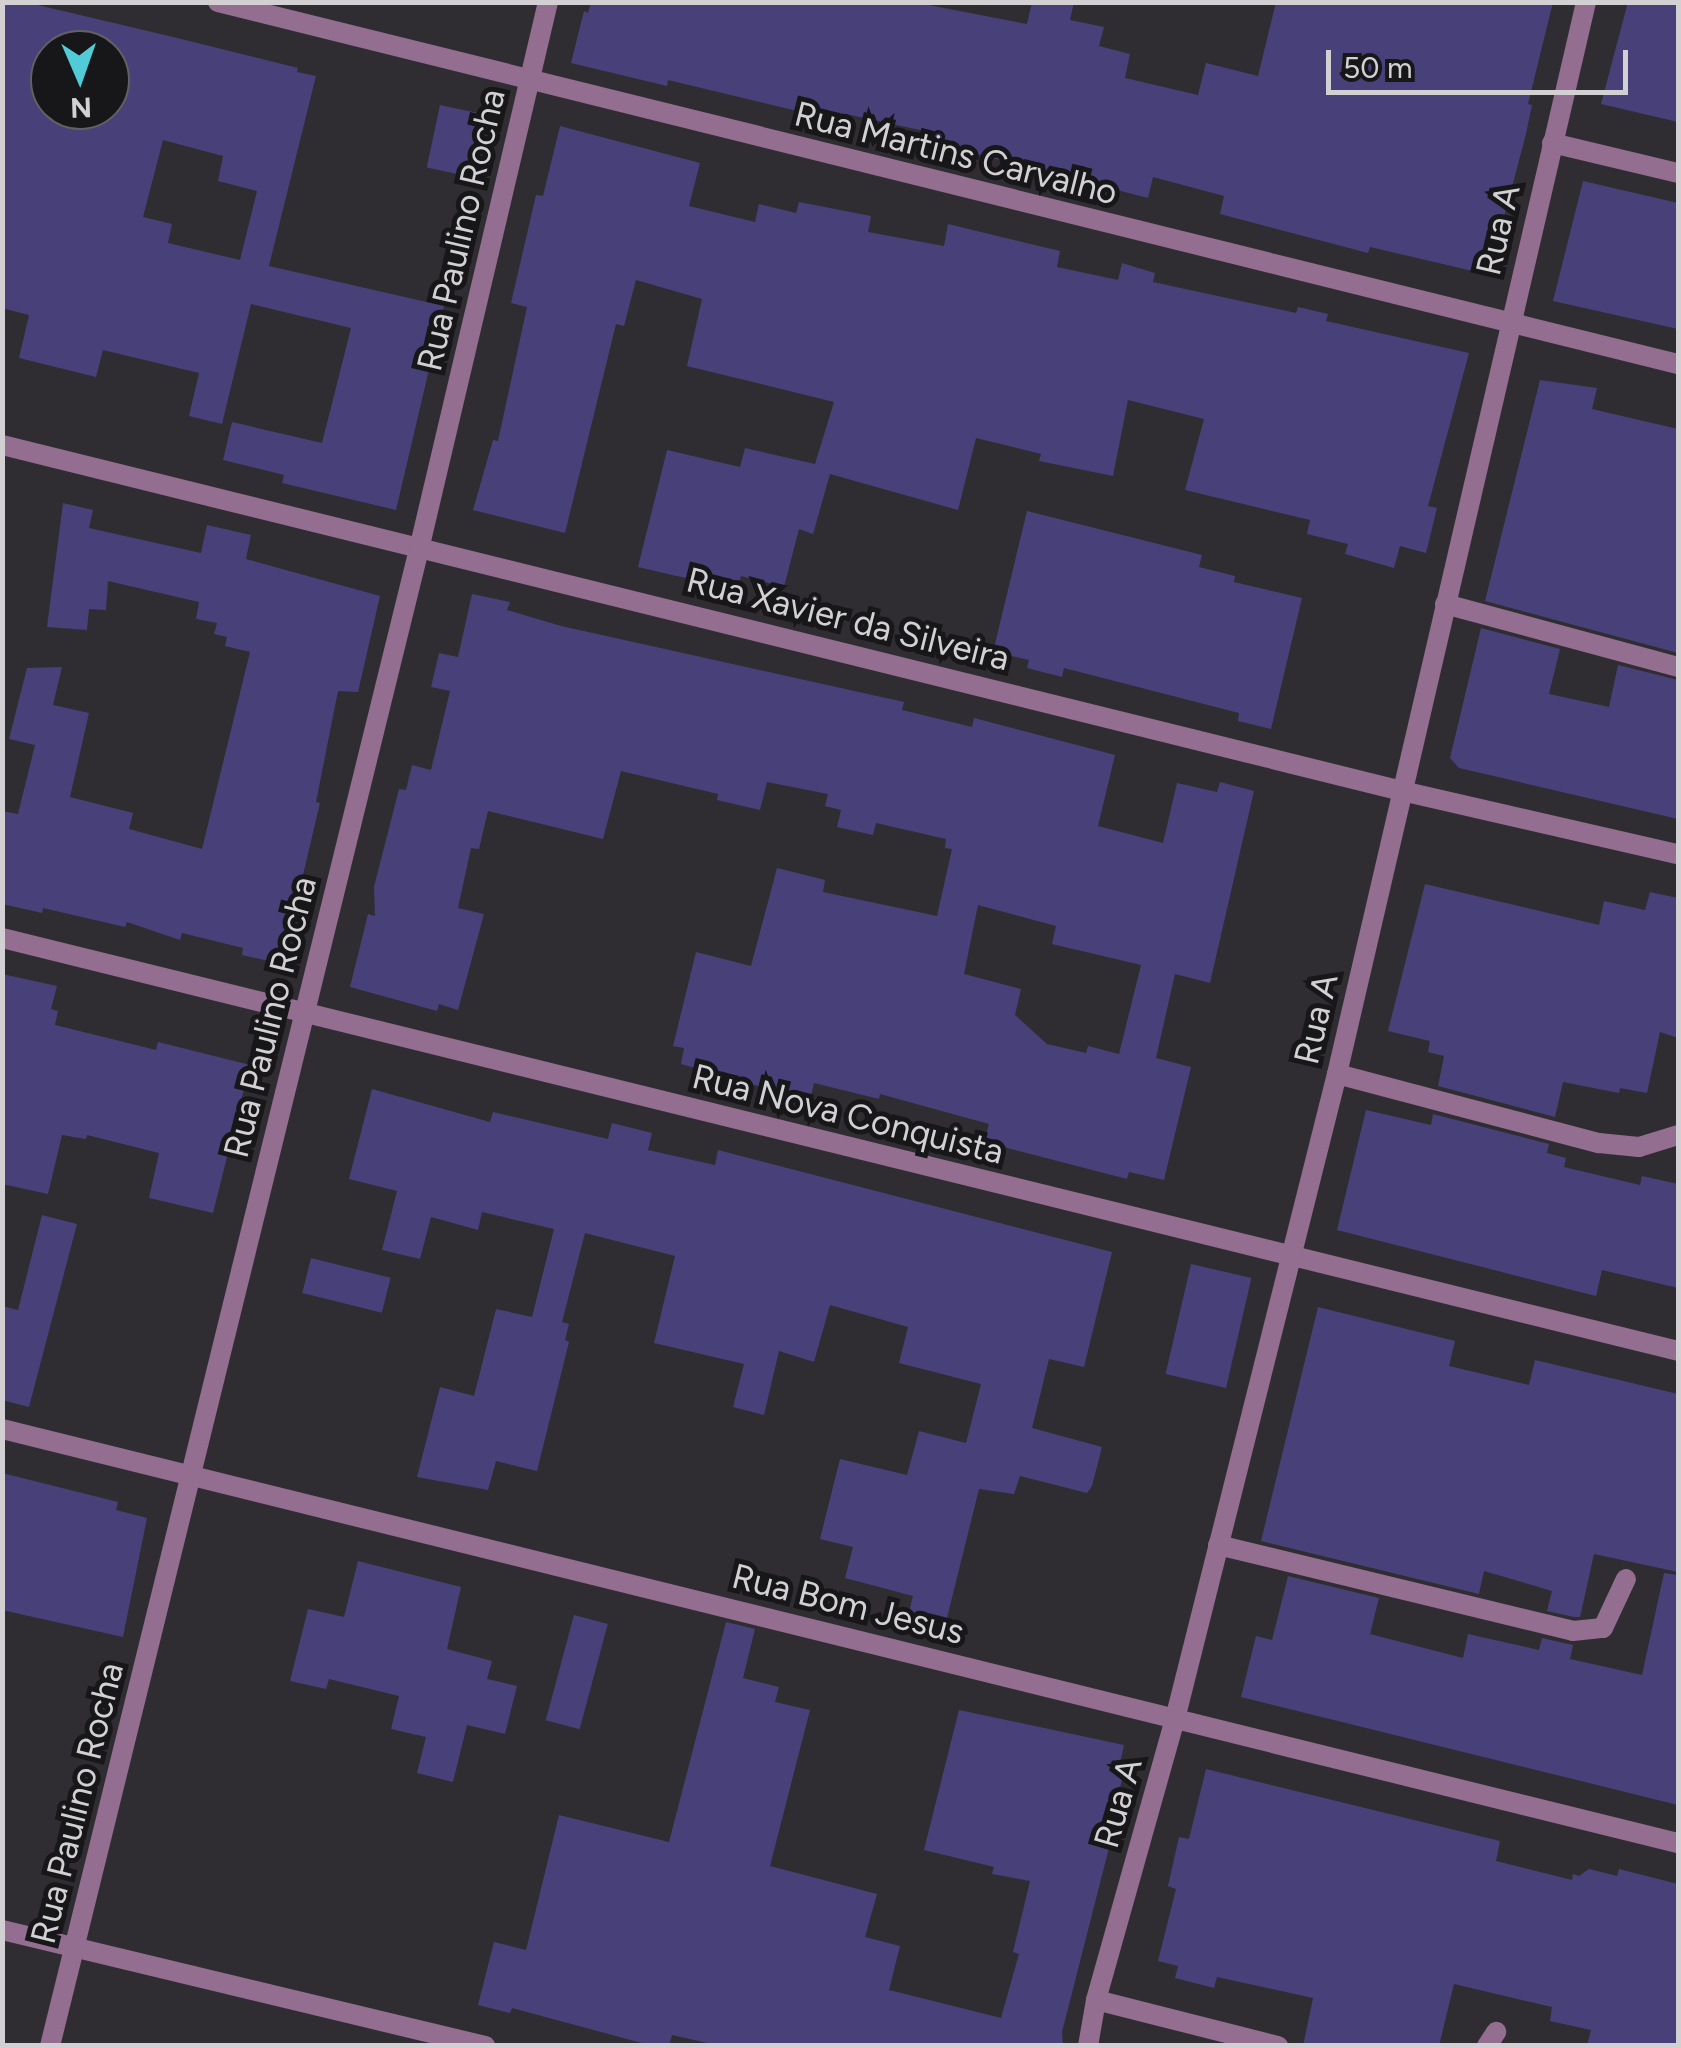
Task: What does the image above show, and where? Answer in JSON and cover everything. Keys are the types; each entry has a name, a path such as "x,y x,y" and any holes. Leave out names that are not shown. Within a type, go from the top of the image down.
{"street":[{"name":"Rua Martins Carvalho","path":"218,2 1678,364"},
{"name":"Rua Paulino Rocha","path":"50,2046 420,545 548,2"},
{"name":"Rua A","path":"1088,2046 1096,2000 1175,1719 1292,1256 1586,2"},
{"path":"1552,143 1678,173"},
{"name":"Rua Xavier da Silveira","path":"2,445 420,545 1402,791 1678,854"},
{"path":"1445,604 1678,667"},
{"name":"Rua Nova Conquista","path":"2,938 1678,1351"},
{"path":"1336,1074 1599,1143 1638,1147 1678,1135"},
{"name":"Rua Bom Jesus","path":"2,1429 1678,1843"},
{"path":"1218,1546 1573,1631 1603,1628 1626,1579"},
{"path":"2,1930 486,2046"},
{"path":"1096,2000 1278,2046"}],"building":[{"path":"2,2 25,2 298,68 297,72 316,76 269,266 444,306 396,510 282,483 284,475 223,460 232,422 322,443 351,328 251,304 222,424 189,416 199,373 103,350 96,377 19,358 29,315 2,308","holes":["163,140 223,156 218,181 257,191 240,260 168,243 172,224 143,217"]},
{"path":"591,2 913,2 1027,24 1032,2 1074,2 1070,20 1104,27 1099,46 1130,54 1125,78 1198,95 1206,63 1258,76 1276,2 1553,2 1528,104 1532,105 1526,134 1490,270 1478,267 1477,272 1370,247 1368,253 1220,214 1224,196 1153,177 1148,198 930,142 934,133 841,113 839,121 668,80 667,86 571,63 584,11 588,13"},
{"path":"1628,2 1678,2 1678,122 1601,104"},
{"path":"440,105 486,115 473,177 427,168"},
{"path":"560,126 700,163 689,206 755,222 759,204 796,213 799,202 871,216 868,232 944,246 948,224 1060,251 1057,267 1118,280 1122,263 1155,273 1153,282 1296,313 1298,307 1328,314 1326,321 1469,353 1428,506 1437,508 1426,553 1400,546 1394,568 1345,554 1348,544 1307,534 1310,520 1185,490 1204,419 1128,400 1113,476 1039,461 1041,454 976,438 958,510 830,474 813,534 799,529 784,587 741,576 737,590 638,567 667,450 740,467 745,448 815,464 834,402 687,366 702,299 636,280 624,326 616,324 565,533 473,510 493,440 498,441 527,307 511,303 536,195 543,196"},
{"path":"1583,181 1678,203 1678,329 1553,301"},
{"path":"1540,380 1597,388 1592,409 1678,429 1678,653 1485,601"},
{"path":"63,503 93,510 89,528 201,553 207,525 251,535 246,559 380,596 358,692 338,691 316,802 320,803 282,964 242,955 243,948 182,933 180,940 127,922 125,927 43,908 42,913 2,904 2,811 18,814 35,745 9,739 27,668 62,667 53,705 89,713 70,797 133,813 129,829 202,849 250,652 225,646 227,637 214,634 217,623 196,619 199,602 108,581 106,610 89,609 87,630 47,627"},
{"path":"1027,511 1202,555 1199,567 1235,576 1234,582 1302,598 1271,729 1238,721 1239,713 1064,668 1062,677 1027,668 1029,660 993,652"},
{"path":"472,594 510,602 507,610 561,626 904,702 902,710 972,727 974,718 1115,755 1098,826 1163,843 1177,783 1217,792 1220,782 1254,791 1210,983 1175,974 1156,1058 1191,1067 1164,1180 1129,1172 1127,1179 984,1142 989,1124 880,1094 879,1099 814,1083 810,1101 681,1064 684,1048 673,1046 696,952 751,966 777,868 825,880 823,892 937,916 952,849 945,848 946,839 876,823 873,835 837,827 841,810 825,806 828,794 767,782 760,810 717,800 718,794 621,771 603,839 488,811 479,849 471,848 458,908 484,914 458,1010 439,1004 437,1011 350,987 368,914 375,916 374,887 399,789 406,790 412,765 431,770 450,691 431,687 439,653 458,657","holes":["978,905 1056,926 1052,944 1141,965 1119,1054 1088,1046 1086,1053 1047,1044 1015,1015 1021,989 964,974"]},
{"path":"1481,628 1560,649 1549,694 1609,707 1618,665 1678,680 1678,819 1459,768 1450,758"},
{"path":"1425,884 1599,925 1604,901 1645,910 1650,892 1678,898 1678,1038 1660,1032 1647,1093 1620,1088 1619,1093 1563,1082 1555,1117 1438,1086 1444,1056 1428,1052 1430,1041 1388,1031"},
{"path":"2,974 57,986 51,1009 58,1011 55,1025 156,1050 158,1042 250,1065 213,1213 149,1198 159,1153 87,1135 86,1139 62,1135 48,1194 2,1184"},
{"path":"372,1089 490,1122 493,1112 608,1139 612,1123 652,1133 648,1150 715,1165 718,1150 1112,1252 1084,1367 1049,1359 1032,1428 1102,1447 1092,1486 1087,1493 1020,1476 1014,1494 979,1489 945,1626 908,1616 913,1596 845,1578 853,1547 820,1539 840,1459 907,1475 919,1431 966,1443 981,1384 899,1363 908,1327 830,1305 814,1362 779,1351 764,1415 733,1407 744,1364 654,1343 675,1256 585,1233 562,1322 569,1324 565,1340 569,1342 537,1471 496,1461 488,1490 417,1477 440,1387 474,1396 496,1309 532,1317 554,1229 482,1212 478,1230 431,1217 420,1259 382,1250 397,1191 349,1179"},
{"path":"1366,1110 1431,1125 1433,1114 1549,1144 1547,1153 1566,1158 1564,1167 1640,1185 1642,1176 1678,1184 1678,1288 1602,1270 1596,1296 1337,1230"},
{"path":"42,1215 77,1224 29,1407 2,1400 2,1306 18,1310"},
{"path":"311,1258 391,1278 382,1313 302,1293"},
{"path":"1191,1264 1251,1278 1226,1388 1166,1374"},
{"path":"1318,1307 1455,1341 1449,1366 1529,1385 1535,1360 1678,1394 1678,1572 1594,1554 1580,1617 1574,1617 1547,1611 1552,1591 1484,1571 1479,1594 1261,1541"},
{"path":"2,1473 118,1502 116,1510 147,1518 123,1637 2,1610"},
{"path":"358,1561 461,1587 447,1649 492,1661 487,1679 517,1686 505,1734 467,1725 453,1782 417,1773 426,1737 391,1729 399,1696 329,1679 326,1689 290,1681 308,1609 344,1617"},
{"path":"1664,1573 1678,1575 1678,1805 1241,1697 1256,1636 1272,1640 1288,1576 1379,1598 1370,1634 1463,1658 1468,1634 1539,1650 1542,1638 1573,1645 1570,1659 1642,1675"},
{"path":"574,1615 608,1624 580,1729 546,1720"},
{"path":"726,1622 755,1629 743,1678 779,1687 775,1702 810,1710 770,1866 877,1894 865,1937 900,1946 889,1990 1001,2018 1019,1954 1013,1952 1030,1881 992,1874 994,1867 924,1850 959,1710 1124,1745 1120,1763 1126,1764 1106,1843 1110,1844 1062,2032 1063,2046 721,2046 672,2035 669,2046 653,2046 512,2008 510,2013 478,2005 494,1942 526,1950 559,1815 669,1842"},
{"path":"1206,1769 1500,1841 1496,1861 1572,1880 1573,1874 1579,1876 1589,1869 1617,1876 1619,1869 1678,1884 1678,2046 1587,2046 1591,2030 1550,2021 1552,2007 1454,1984 1439,2046 1303,2046 1313,1998 1217,1977 1214,1988 1175,1978 1178,1966 1158,1961 1176,1889 1168,1886 1179,1837 1189,1839"}]}
